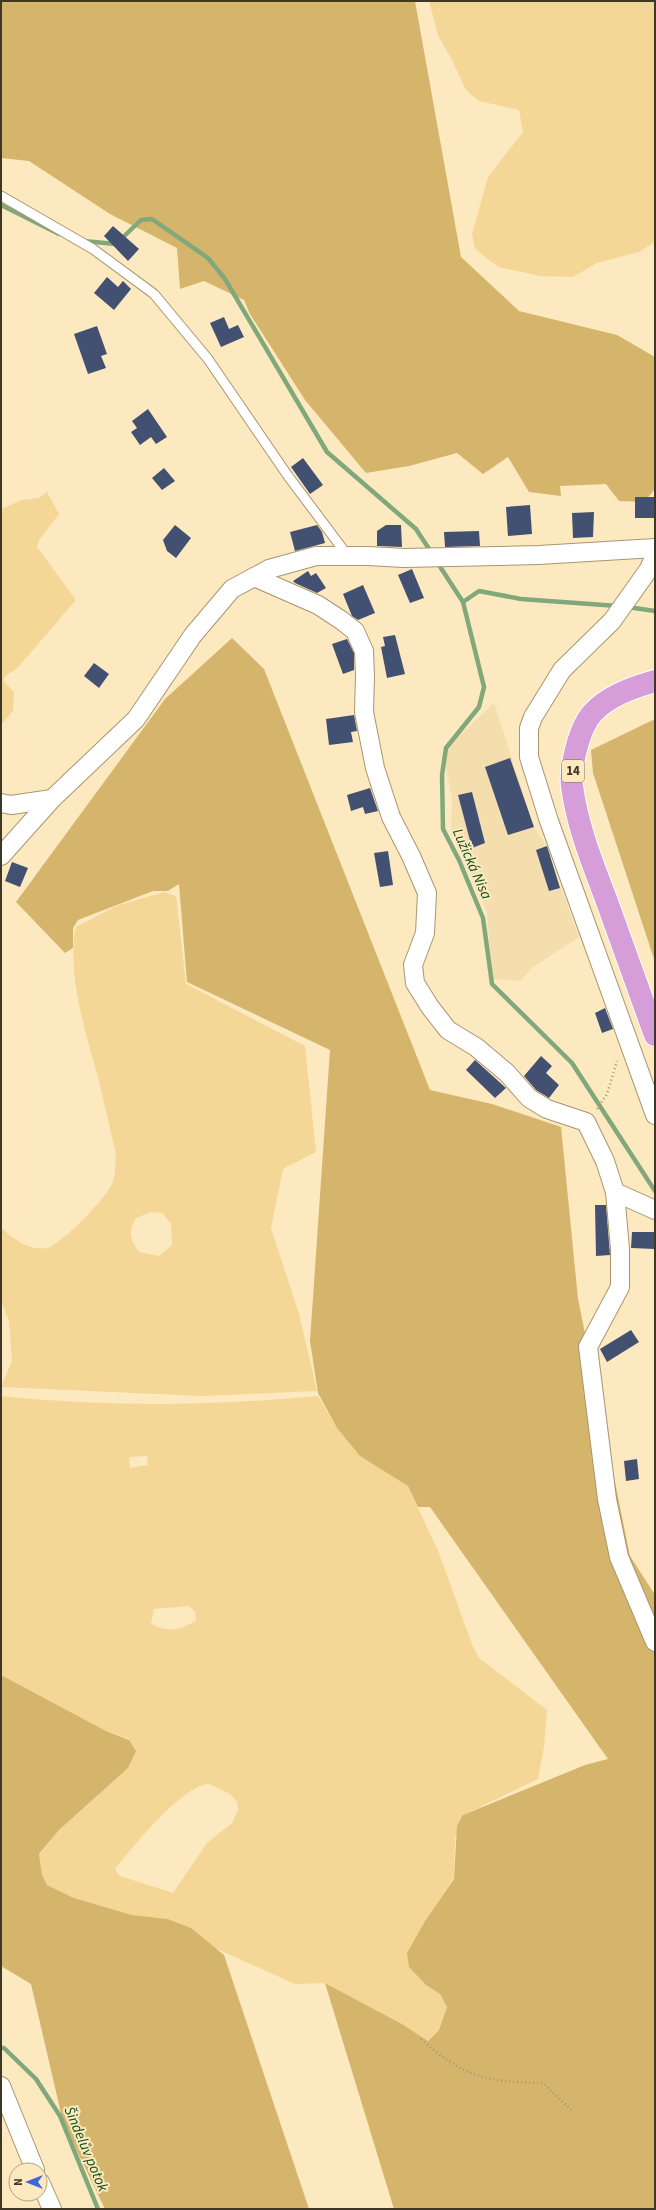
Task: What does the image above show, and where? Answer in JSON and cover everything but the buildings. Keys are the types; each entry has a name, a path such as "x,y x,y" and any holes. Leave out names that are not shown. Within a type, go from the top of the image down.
{"main road":[{"name":"14","path":"655,681 643,684 610,699 599,706 588,718 579,738 572,784 587,849 655,1035"}],"street":[{"path":"1,856 52,799 136,720 198,629 232,589 269,569 316,556 420,558 655,548"},
{"path":"655,556 649,568 612,621 562,670 533,717 529,728 529,757 548,821 655,1115"},
{"path":"254,577 318,605 341,620 355,631 364,651 364,712 375,768 391,817 411,856 427,893 425,933 414,965 415,983 430,1007 448,1030 481,1052 507,1074 529,1098 547,1109 586,1122 605,1161 615,1192 620,1249 620,1287 588,1348 607,1499 619,1557 655,1642"},
{"path":"1,804 11,805 52,799"},
{"path":"615,1192 655,1210"},
{"path":"1,2086 32,2162"}],"lane":[{"path":"1,196 93,249 154,294 208,359 288,476 348,556"}],"path":[{"path":"586,1122 607,1094 618,1059"},
{"path":"421,2039 443,2058 474,2076 504,2082 542,2083 571,2110"}],"shaded area":[{"path":"1,1 415,1 461,257 519,311 617,335 655,357 655,489 644,502 619,501 606,484 560,486 561,496 529,492 508,457 483,474 457,453 409,466 366,473 305,400 250,314 244,300 204,281 180,289 177,248 110,214 29,161 1,158"},
{"path":"429,1 655,1 655,242 639,252 597,263 573,277 540,276 499,267 475,248 472,234 488,177 523,132 519,110 479,101 466,90 438,35"},
{"path":"47,492 59,514 39,540 37,547 76,600 18,667 4,678 3,681 14,692 13,711 1,725 1,509 22,500 39,498"},
{"path":"232,638 264,669 430,1090 492,1104 561,1127 578,1299 630,1556 655,1595 655,2209 394,2209 325,1983 402,2024 428,2041 439,2030 447,2007 440,1994 426,1985 409,1967 407,1953 425,1921 454,1879 457,1826 463,1815 585,1765 608,1759 430,1507 418,1507 408,1486 360,1456 337,1428 318,1393 310,1341 330,1050 187,982 179,884 168,891 153,891 78,920 73,928 73,948 65,953 16,902 165,699"},
{"path":"494,703 534,827 544,842 579,937 532,968 520,981 492,979 487,913 468,866 451,831 452,798 446,768 447,747"},
{"path":"655,719 655,962 593,773 591,750"},
{"path":"164,892 176,896 186,984 305,1046 316,1152 283,1169 271,1228 299,1314 317,1391 201,1396 1,1387 12,1361 9,1321 1,1301 1,1227 10,1236 27,1246 34,1248 47,1248 63,1238 94,1208 103,1198 114,1179 116,1154 98,1077 83,1022 75,982 74,944 76,927 116,906","holes":["151,1212 163,1213 171,1224 172,1245 159,1256 139,1252 133,1243 131,1235 136,1218"]},
{"path":"1,1396 80,1402 160,1404 239,1402 318,1396 337,1428 387,1472 408,1486 439,1553 471,1642 479,1658 547,1710 544,1747 538,1779 463,1815 455,1839 454,1878 425,1921 426,1985 440,1994 447,2007 439,2030 428,2041 402,2024 325,1983 295,1984 215,1948 191,1928 168,1919 132,1915 74,1898 47,1885 42,1875 39,1855 59,1830 128,1768 129,1739 106,1731 1,1675","holes":["147,1456 148,1465 130,1468 129,1457","189,1606 195,1612 196,1621 184,1627 163,1629 151,1624 154,1609","209,1784 230,1794 237,1802 238,1810 232,1823 207,1843 173,1893 120,1876 115,1869 145,1833 172,1806 185,1795 198,1787"]},
{"path":"1,1675 106,1731 129,1740 136,1751 128,1768 59,1830 39,1854 42,1875 47,1885 74,1898 132,1915 168,1919 191,1928 224,1955 309,2209 105,2209 63,2122 31,1984 1,1966"}],"waterway":[{"path":"1,205 59,234"},
{"path":"83,241 116,244 141,220 152,219 208,258 225,279 327,452 416,529 431,552"},
{"path":"437,562 463,602"},
{"name":"Lužická Nisa","path":"618,606 521,599 479,591 463,602 484,687 479,707 446,748 442,775 443,829 459,860 483,918 492,984 572,1063 655,1191"},
{"name":"Lužická Nisa","path":"627,607 655,611"},
{"name":"Šindelův potok","path":"1,2048 4,2048 36,2079 60,2116 98,2209"}]}
